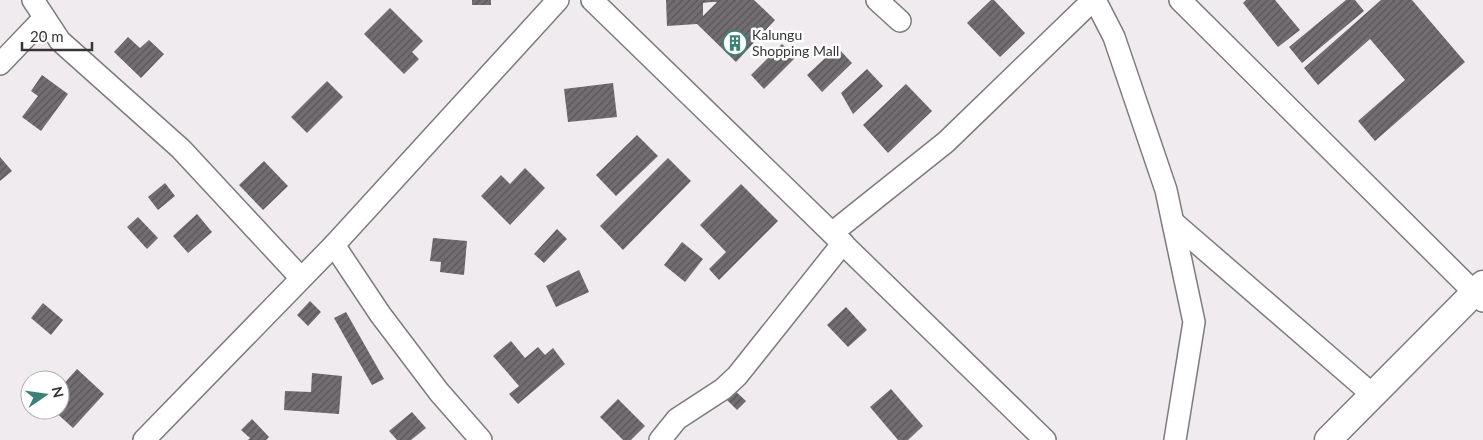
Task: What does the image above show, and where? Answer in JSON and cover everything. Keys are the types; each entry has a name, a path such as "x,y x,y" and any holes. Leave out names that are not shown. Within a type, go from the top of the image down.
{"street":[{"path":"144,440 334,245 558,0"},
{"path":"592,0 1045,440"},
{"path":"877,0 900,21"},
{"path":"660,440 677,419 724,389 737,376 837,238 946,142 1094,0 1114,37 1166,190 1194,322 1175,440"},
{"path":"1180,0 1480,293 1328,440"},
{"path":"0,64 38,9 60,41 181,149 302,278"},
{"path":"1173,222 1373,395"},
{"path":"334,245 380,314 439,392 481,440"}],"building":[{"path":"472,0 491,0 491,5 472,5"},
{"name":"Kalungu Shopping Mall","path":"666,0 754,0 775,20 736,62 697,24 667,26","holes":["717,2 703,16 703,3"]},
{"path":"991,0 994,0 1025,33 1000,57 967,23"},
{"path":"1246,0 1275,0 1300,30 1278,47 1243,3"},
{"path":"1346,0 1355,0 1364,11 1302,63 1289,47"},
{"path":"1381,0 1412,0 1465,62 1375,141 1358,121 1405,80 1370,39 1318,85 1304,68"},
{"path":"390,8 423,41 412,52 419,59 404,74 364,34"},
{"path":"128,37 140,48 149,40 164,54 141,78 114,52"},
{"path":"782,44 796,57 764,89 751,75"},
{"path":"837,47 852,63 822,92 807,75"},
{"path":"867,69 883,86 853,114 841,93"},
{"path":"42,75 68,94 41,131 22,117 38,96 31,91"},
{"path":"327,81 343,97 307,133 291,117"},
{"path":"613,83 617,117 568,122 564,89"},
{"path":"906,84 932,111 888,153 863,125"},
{"path":"637,135 658,156 616,196 596,175"},
{"path":"0,157 12,171 0,181"},
{"path":"668,158 691,181 623,250 600,226"},
{"path":"264,161 288,186 263,210 239,185"},
{"path":"525,168 545,188 510,225 481,196 501,175 510,184"},
{"path":"165,183 175,196 158,210 148,197"},
{"path":"741,184 778,221 719,280 709,269 726,252 700,225"},
{"path":"197,214 212,232 188,253 173,236"},
{"path":"138,217 158,238 147,249 127,227"},
{"path":"557,229 567,239 544,263 534,254"},
{"path":"433,238 467,241 464,275 440,272 441,262 430,261"},
{"path":"682,242 703,259 685,282 664,265"},
{"path":"579,270 589,292 556,307 546,286"},
{"path":"310,301 321,312 308,326 297,315"},
{"path":"43,303 63,320 51,335 31,318"},
{"path":"846,307 867,330 848,347 827,325"},
{"path":"346,312 384,379 372,385 334,318"},
{"path":"511,341 525,358 538,347 545,355 553,348 565,364 518,404 509,394 519,386 493,356"},
{"path":"77,369 104,394 73,428 64,420 70,420 70,377"},
{"path":"312,373 342,376 339,414 284,410 285,391 311,392"},
{"path":"733,389 746,401 737,410 725,398"},
{"path":"891,389 923,426 908,440 898,440 870,407"},
{"path":"618,399 645,426 631,440 623,440 600,417"},
{"path":"412,412 426,428 411,440 397,440 389,431"},
{"path":"252,419 269,437 266,440 248,440 250,438 241,430"}],"place":[{"name":"Kalungu Shopping Mall","path":"735,43"}]}
